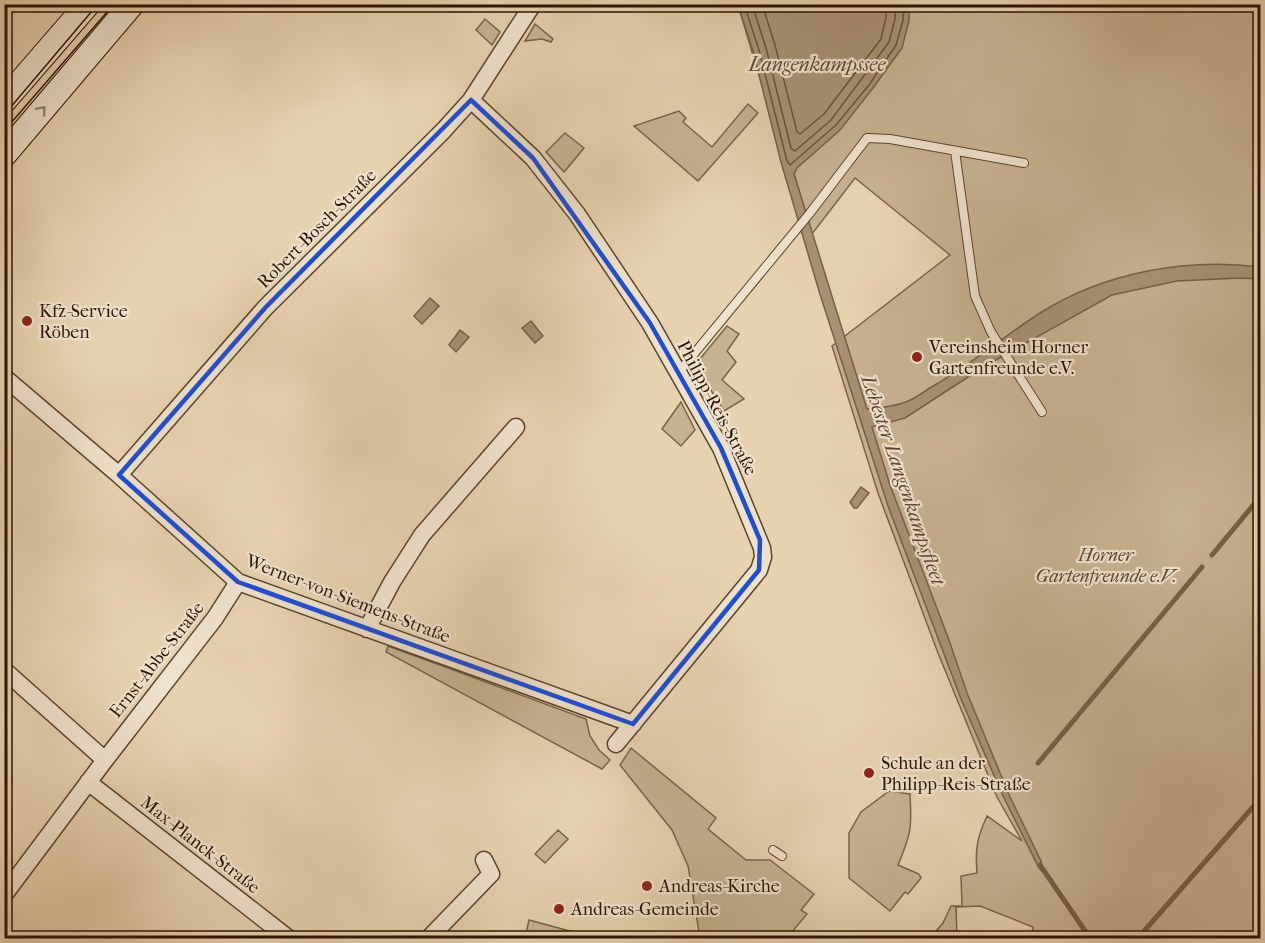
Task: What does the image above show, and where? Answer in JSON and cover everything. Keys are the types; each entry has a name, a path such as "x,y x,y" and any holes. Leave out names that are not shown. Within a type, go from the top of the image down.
{"main road":[{"path":"4,101 88,4"},
{"path":"4,155 132,4"}],"street":[{"name":"Robert-Bosch-Straße","path":"119,475 265,308 443,131 471,100 533,4"},
{"name":"Philipp-Reis-Straße","path":"471,100 528,152 571,207 650,323 721,448 760,540 763,558 759,570 616,744"},
{"name":"Werner-von-Siemens-Straße","path":"4,376 238,582 633,724"},
{"path":"367,629 392,582 422,536 516,427"},
{"name":"Ernst-Abbe-Straße","path":"4,895 215,618 238,582"},
{"path":"4,670 105,760"},
{"name":"Max-Planck-Straße","path":"88,782 288,939"},
{"path":"429,939 491,874 483,860"}],"lane":[{"path":"679,372 798,228 867,138 1024,163"},
{"path":"954,151 975,296 997,341 1042,412"},
{"path":"773,850 782,856"}],"highlighted area":[{"path":"471,100 533,158 650,323 721,448 760,540 759,570 633,724 238,582 119,475 265,308"}],"green space":[{"name":"Horner Gartenfreunde e.V.","path":"738,5 1260,5 1260,938 1031,938 1033,927 980,906 956,907 957,938 930,938 943,923 951,906 962,906 961,876 977,873 978,844 987,816 1022,841 997,797 938,653 878,493 832,346 950,255 855,178 812,234 794,174 796,168 764,92"},
{"path":"485,19 500,32 492,45 476,30"},
{"path":"535,24 553,39 551,42 542,39 525,41"},
{"path":"748,104 758,113 698,181 634,126 679,111 686,118 683,122 712,147"},
{"path":"565,133 584,148 564,172 546,152"},
{"path":"727,326 739,334 727,351 736,362 722,380 744,399 724,411 695,365"},
{"path":"681,402 695,430 681,446 662,429"},
{"path":"388,646 586,719 590,736 599,750 610,760 602,769 386,652"},
{"path":"631,748 716,818 708,829 746,860 770,860 814,894 801,910 807,914 787,938 700,938 688,866 672,830 620,765"},
{"path":"889,791 910,794 910,831 898,865 919,874 921,878 908,894 905,892 890,911 849,878 849,833 861,812"},
{"path":"558,830 568,839 545,863 535,854"},
{"path":"529,920 588,936 593,938 525,938"}],"water":[{"name":"Langenkampssee","path":"738,5 909,5 909,21 902,48 840,130 797,168 794,174 867,409 911,400 962,368 1040,313 1091,287 1147,271 1175,267 1232,265 1260,267 1260,279 1177,281 1112,295 985,366 905,418 872,427 890,485 967,693 1010,797 1041,861 1043,872 1002,794 961,699 888,506 819,291 781,162 753,51"},
{"path":"430,298 439,306 422,324 414,316"},
{"path":"531,321 543,336 535,343 522,328"},
{"path":"460,330 469,337 456,352 449,345"},
{"path":"861,487 869,493 857,508 854,508 850,502"}],"waterway":[{"path":"1212,555 1260,497"},
{"path":"1038,763 1202,567"},
{"path":"1145,930 1260,799"},
{"name":"Lehester Langenkampsfleet","path":"1040,865 1090,938"}],"tram line":[{"path":"4,115 98,4"},
{"path":"4,131 114,4"}],"place":[{"name":"Kfz-Service Röben","path":"27,321"},
{"name":"Vereinsheim Horner Gartenfreunde e.V.","path":"917,357"},
{"name":"Schule an der Philipp-Reis-Straße","path":"869,773"},
{"name":"Andreas-Kirche","path":"647,886"},
{"name":"Andreas-Gemeinde","path":"559,909"}]}
